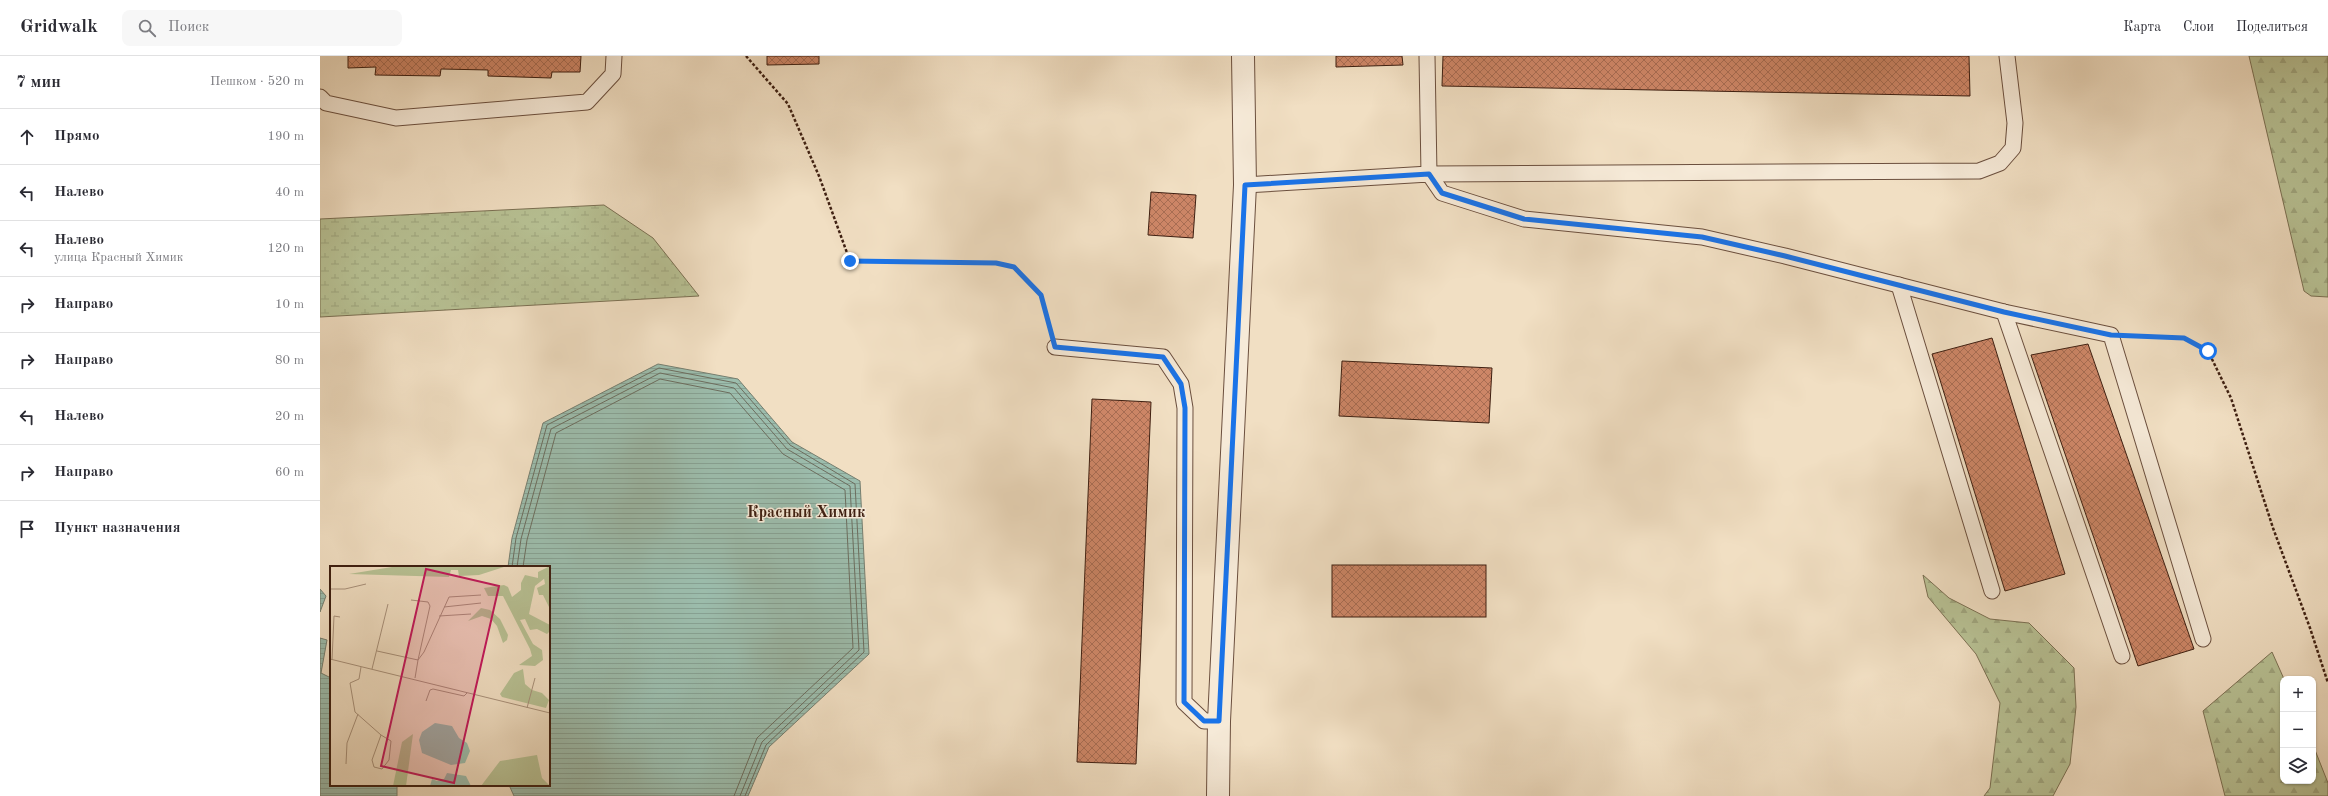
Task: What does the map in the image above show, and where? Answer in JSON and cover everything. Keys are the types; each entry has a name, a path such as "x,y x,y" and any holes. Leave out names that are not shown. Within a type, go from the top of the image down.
{"street":[{"path":"1218,796 1219,721 1245,185 1243,56"}],"lane":[{"path":"320,97 326,103 396,118 587,102 613,74 614,56"},
{"path":"1427,56 1429,174 1442,193 1524,219 1702,237 2004,312 2111,335 2203,639"},
{"path":"1245,185 1429,174 1979,171 2000,163 2014,148 2015,123 2006,56"},
{"path":"1899,285 1992,590"},
{"path":"2004,312 2122,656"},
{"path":"1055,347 1163,357 1181,384 1185,408 1184,702 1204,721 1219,721"}],"path":[{"path":"746,56 788,104 819,176 850,261 996,263 1014,267 1041,295 1055,347"},
{"path":"2111,335 2184,338 2208,351 2231,398 2273,528 2310,628 2328,683"}],"green space":[{"path":"2249,56 2328,56 2328,297 2311,296 2304,291"},
{"path":"604,205 653,238 699,296 320,317 320,219"},
{"path":"1923,575 1949,598 1990,619 2029,623 2074,668 2076,707 2070,764 2053,796 1984,796 1990,788 2000,703 1976,654 1928,597"},
{"path":"2272,652 2283,676 2280,676 2280,784 2316,784 2316,753 2328,783 2328,796 2225,796 2203,711"}],"water":[{"path":"658,364 738,379 792,442 860,481 869,654 769,747 748,796 514,796 509,786 550,786 550,566 508,566 512,538 543,423"},
{"path":"320,589 326,596 320,612"},
{"path":"320,638 327,640 321,673 330,678 330,786 397,786 397,796 320,796"}],"building":[{"path":"348,56 581,56 580,72 552,72 551,78 488,76 488,70 441,69 440,76 375,75 376,67 348,68"},
{"path":"767,56 819,56 819,64 767,65"},
{"path":"1336,56 1402,56 1403,65 1336,67"},
{"path":"1443,56 1969,56 1970,96 1442,86"},
{"path":"1151,192 1196,195 1193,238 1148,235"},
{"path":"1992,338 2065,574 2005,591 1932,354"},
{"path":"2088,344 2194,649 2138,666 2031,355"},
{"path":"1342,361 1492,368 1489,423 1339,416"},
{"path":"1092,399 1151,402 1136,764 1077,762"},
{"path":"1332,565 1486,565 1486,617 1332,617"}],"district":[{"name":"Красный Химик","path":"806,513"}],"route":[{"path":"850,261 996,263 1014,267 1041,295 1055,347 1163,357 1181,384 1185,408 1184,702 1204,721 1219,721 1245,185 1429,174 1442,193 1524,219 1702,237 1785,256 2004,312 2111,335 2184,338 2208,351"}]}
